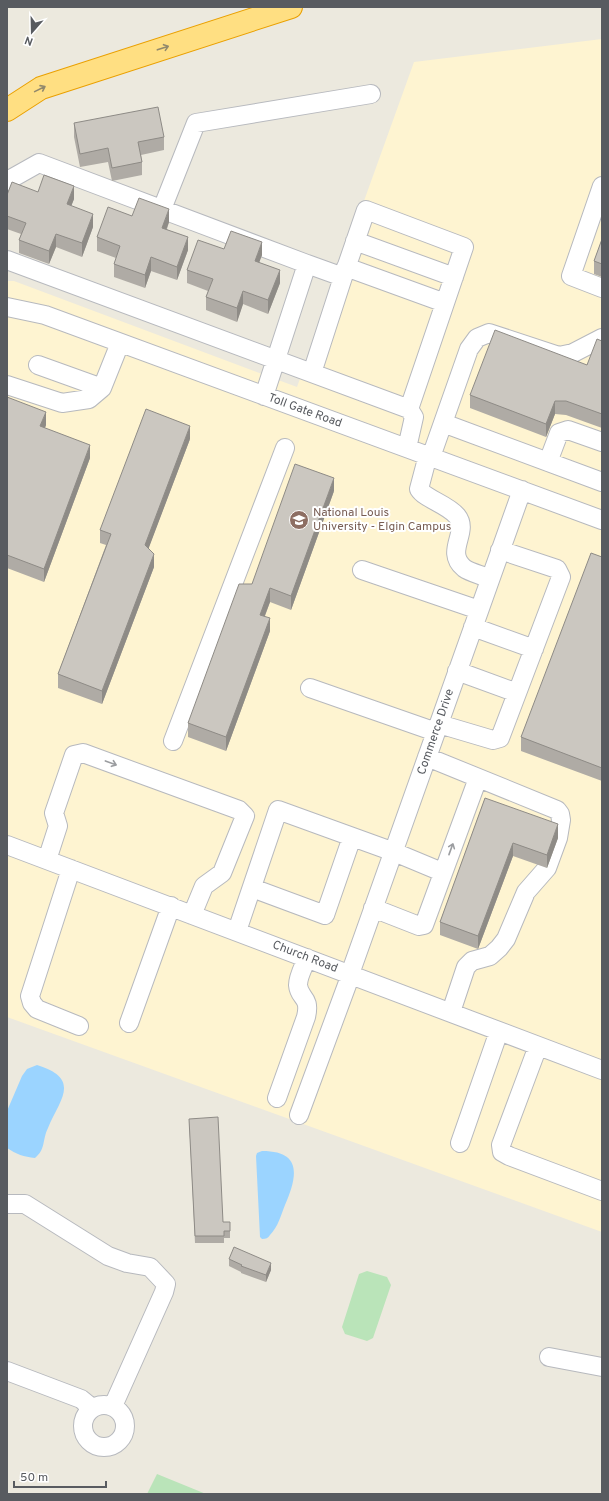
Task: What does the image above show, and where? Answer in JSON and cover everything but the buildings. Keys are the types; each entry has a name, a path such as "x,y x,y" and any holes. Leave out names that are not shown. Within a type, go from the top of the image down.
{"highway":[{"path":"7,110 41,88 292,7"}],"street":[{"path":"162,209 196,123 371,94"},
{"path":"7,181 39,163 307,264 345,272 445,303"},
{"path":"602,186 572,276 602,288"},
{"path":"312,373 366,210 464,247 409,409"},
{"path":"355,241 454,277"},
{"path":"7,260 409,409 414,417 407,448"},
{"path":"264,396 307,264"},
{"name":"Toll Gate Road","path":"7,307 45,315 602,520"},
{"path":"490,578 465,569 459,562 455,553 461,528 458,517 448,508 422,494 419,489 429,456 443,423 469,349 477,338 489,333 558,356 573,353 602,338"},
{"path":"7,385 62,404 89,399 102,388 120,343"},
{"path":"38,365 102,388"},
{"path":"443,423 602,482"},
{"path":"548,462 559,433 568,430 602,442"},
{"path":"173,741 285,448"},
{"name":"Commerce Drive","path":"299,1115 522,490"},
{"path":"310,688 437,728 493,740 500,738 561,577 557,569 500,550"},
{"path":"362,570 479,610"},
{"path":"473,627 534,649"},
{"path":"457,671 517,693"},
{"path":"47,860 58,826 54,813 74,755 83,753 239,810 245,816 222,873 204,886 192,915"},
{"path":"427,757 557,810 560,814 561,820 558,838 547,868 526,892 506,939 499,948 490,956 472,961 466,967 451,1012"},
{"path":"374,908 419,926 424,925 442,872 478,778"},
{"path":"237,932 278,810 394,852 442,872"},
{"path":"252,888 325,915 352,837"},
{"name":"Church Road","path":"7,845 602,1070"},
{"path":"72,869 30,996 32,1003 37,1009 79,1026"},
{"path":"129,1023 171,906"},
{"path":"277,1098 308,1008 307,1002 298,985 306,958"},
{"path":"460,1143 500,1031"},
{"path":"538,1046 501,1145 502,1152 602,1191"},
{"path":"7,1204 25,1204 108,1256 127,1263 150,1267 166,1284 164,1292 112,1406"},
{"path":"549,1357 602,1367"},
{"path":"7,1371 81,1398 92,1408"},
{"path":"106,1404 112,1406 123,1415 126,1428 120,1441 114,1445 100,1447 93,1445 88,1440 82,1427 83,1420 92,1408 106,1404"}],"shaded area":[{"path":"602,39 602,1232 7,1017 7,281 14,281 297,387 414,62"}],"green space":[{"path":"367,1271 387,1277 391,1285 373,1338 367,1341 345,1334 342,1327 359,1274"},
{"path":"157,1474 206,1494 147,1494"}],"water":[{"path":"37,1065 51,1071 59,1077 63,1083 64,1091 62,1099 46,1132 41,1151 35,1158 20,1155 7,1148 7,1111 22,1076 27,1069"},
{"path":"262,1151 275,1152 285,1156 290,1161 294,1176 289,1195 277,1225 266,1239 262,1239 260,1237 256,1156 257,1153"}],"place":[{"name":"National Louis University - Elgin Campus","path":"299,520"}]}
